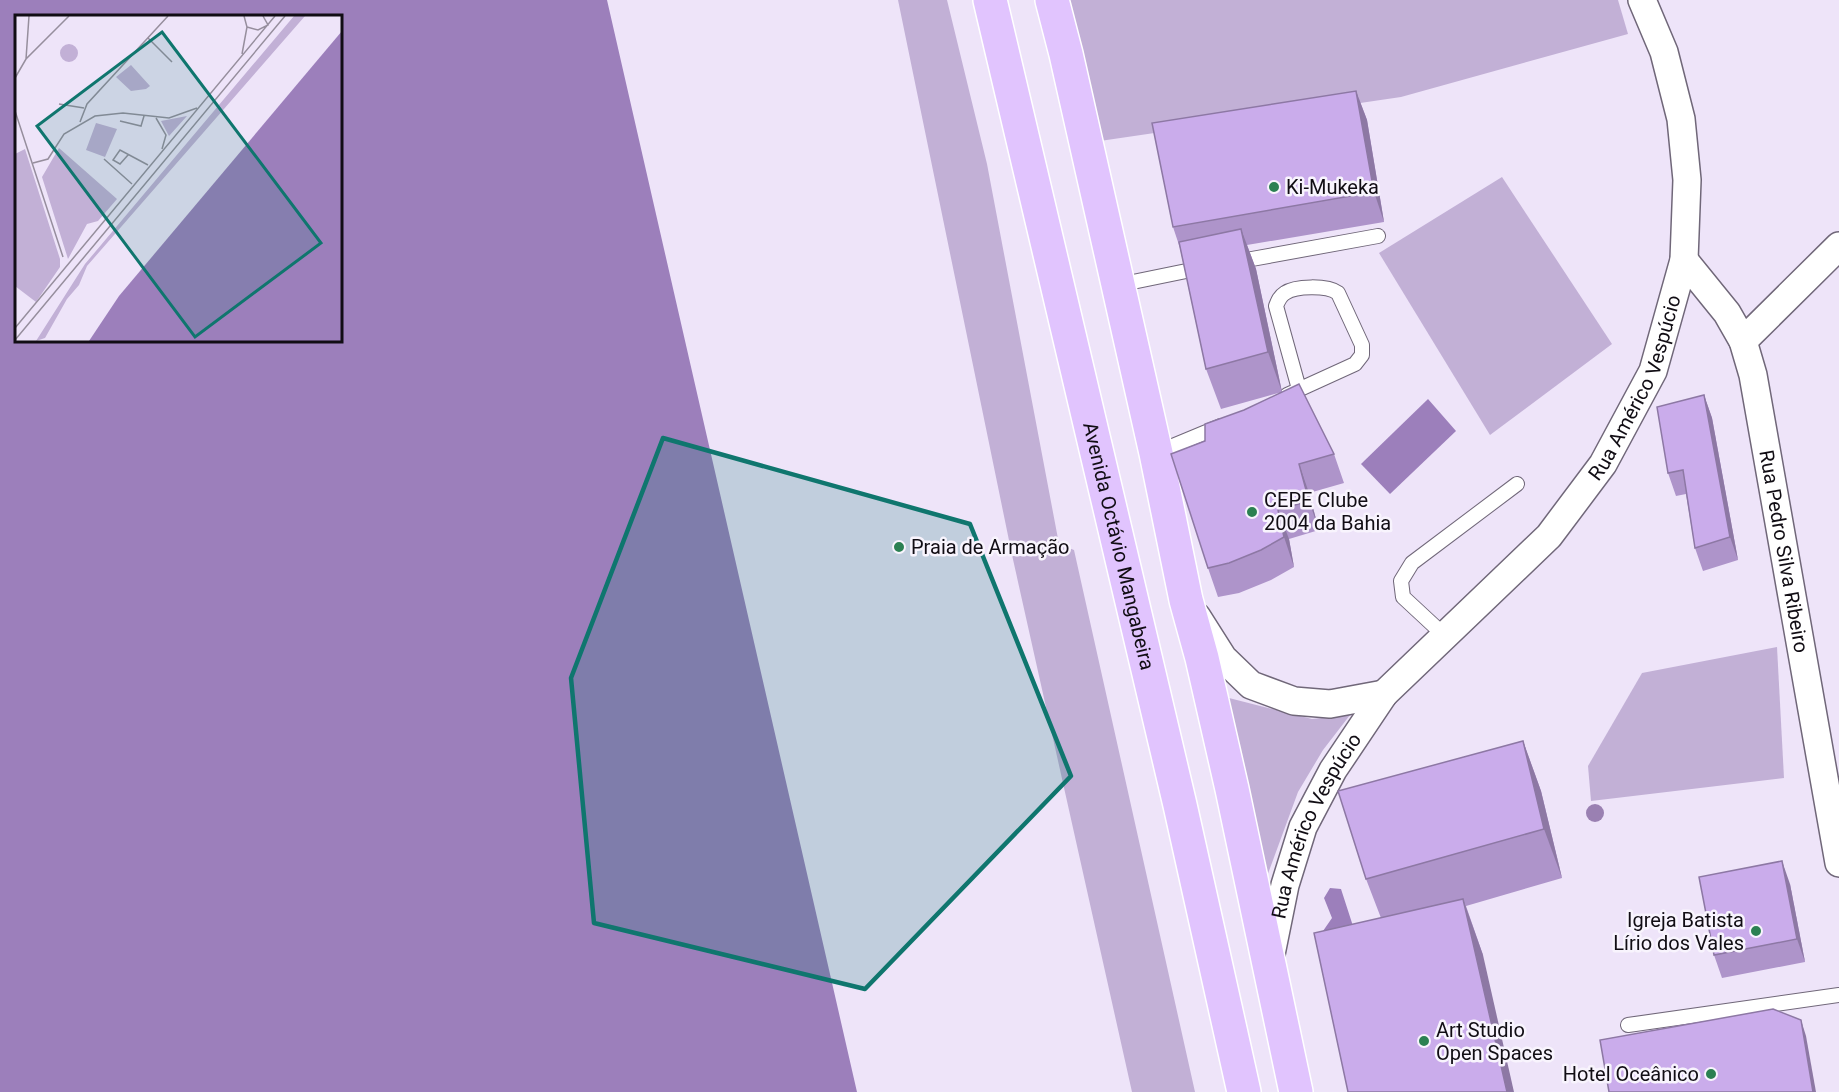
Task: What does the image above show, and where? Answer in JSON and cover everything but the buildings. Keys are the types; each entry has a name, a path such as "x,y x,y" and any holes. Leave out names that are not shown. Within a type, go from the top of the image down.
{"main road":[{"name":"Avenida Octávio Mangabeira","path":"990,0 1183,817 1244,1092"},
{"path":"1052,0 1156,453 1186,600 1205,669 1296,1092"}],"street":[{"name":"Rua Américo Vespúcio","path":"1268,966 1286,885 1304,827 1333,770 1384,694 1549,536 1603,464 1653,371 1684,260 1687,180 1681,119 1664,52 1642,0"},
{"path":"1743,341 1839,246"},
{"name":"Rua Pedro Silva Ribeiro","path":"1684,260 1727,313 1743,341 1754,375 1839,863"},
{"name":"Rua Américo Vespúcio","path":"1186,600 1223,657 1251,685 1294,701 1330,704 1384,694"}],"lane":[{"path":"1118,285 1378,236"},
{"path":"1279,399 1355,364 1362,355 1362,345 1338,292 1332,288 1321,286 1286,292 1276,306 1299,389"},
{"path":"1156,453 1238,418"},
{"path":"1445,636 1403,597 1401,581 1412,563 1517,484"},
{"path":"1628,1025 1839,995"}],"highlighted area":[{"path":"663,438 970,524 1071,776 865,989 594,923 571,678"}],"shaded area":[{"path":"0,0 607,0 857,1092 0,1092"},
{"path":"898,0 947,0 987,164 1059,544 1074,550 1195,1092 1132,1092 1012,555"},
{"path":"1068,0 1618,0 1628,34 1401,97 1100,141"},
{"path":"1502,177 1612,344 1490,435 1379,253"},
{"path":"1428,399 1456,431 1390,494 1361,464"},
{"path":"1777,647 1784,778 1591,801 1588,766 1642,673"},
{"path":"1229,698 1312,719 1350,715 1323,750 1298,792 1266,879"},
{"path":"1330,888 1341,889 1363,957 1318,942 1332,918 1324,898"}],"place":[{"name":"Ki-Mukeka","path":"1274,187"},
{"name":"CEPE Clube 2004 da Bahia","path":"1252,512"},
{"name":"Praia de Armação","path":"899,547"},
{"name":"Igreja Batista Lírio dos Vales","path":"1756,931"},
{"name":"Art Studio Open Spaces","path":"1424,1041"},
{"name":"Hotel Oceânico","path":"1711,1074"}]}
